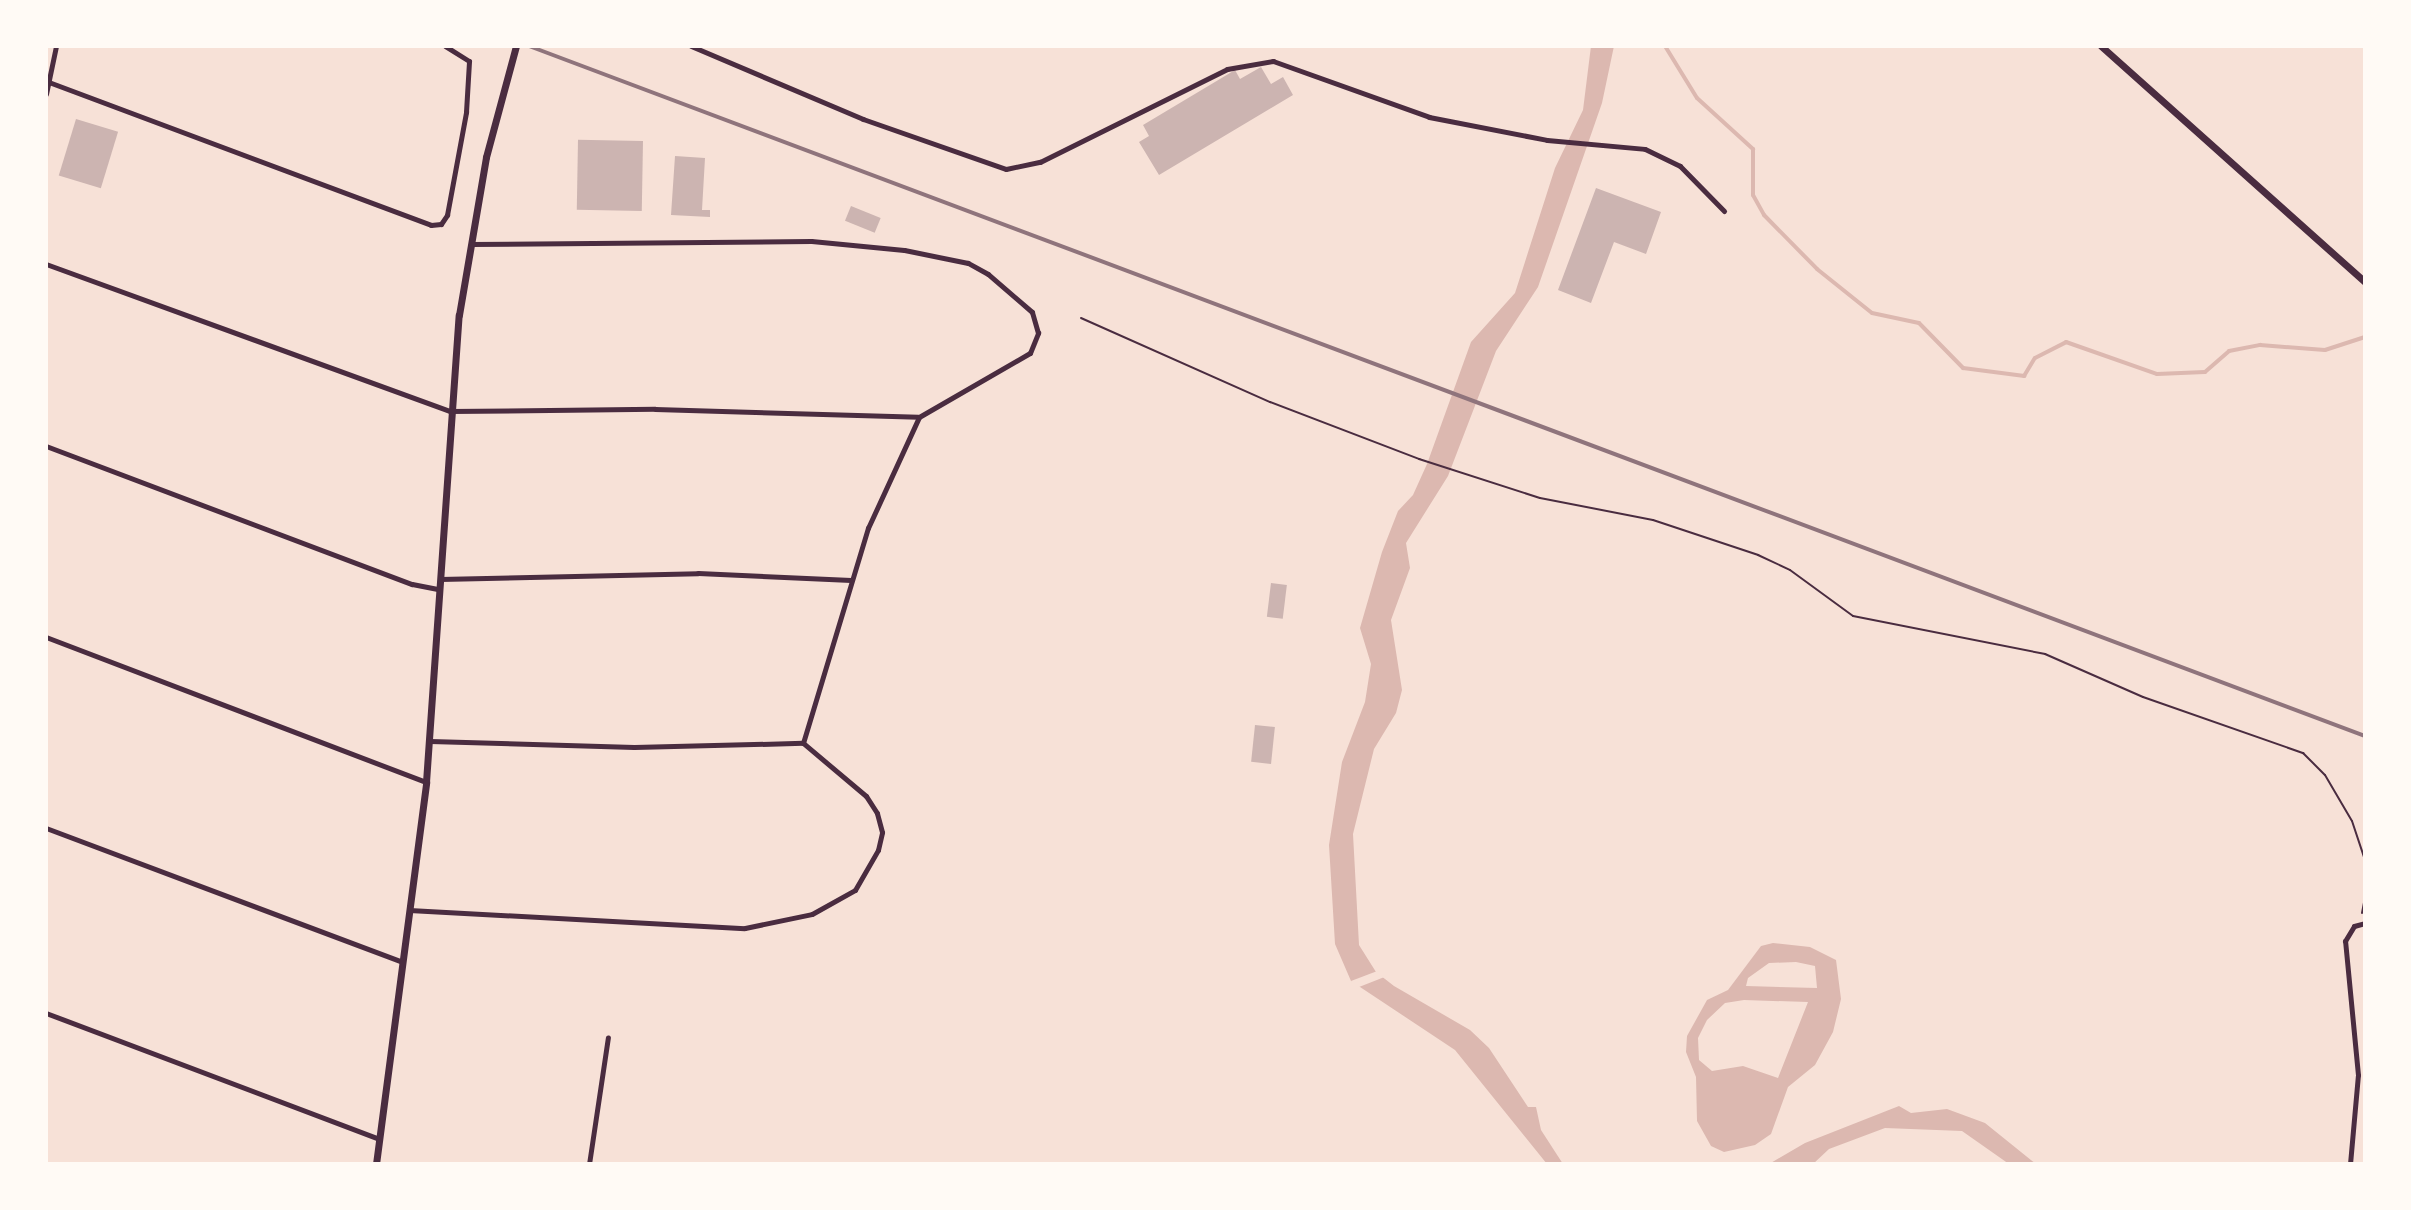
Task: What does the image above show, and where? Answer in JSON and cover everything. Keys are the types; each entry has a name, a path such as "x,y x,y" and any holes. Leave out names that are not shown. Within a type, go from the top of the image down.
{"street":[{"path":"46,94 56,46"},
{"path":"47,81 431,225 441,224 460,151 469,61 445,46"},
{"path":"376,1164 426,782 450,411 469,244 516,46"},
{"path":"691,46 863,119 996,168 1040,162 1227,69 1264,60 1429,117 1558,141 1645,149 1680,166 1724,211"},
{"path":"2101,46 2365,282"},
{"path":"469,244 811,241 904,250 968,263 988,274 1032,312 1037,345 919,417 890,474 851,580 803,743"},
{"path":"46,264 450,411 655,409 919,417"},
{"path":"46,446 412,584 438,589"},
{"path":"439,579 698,573 851,580"},
{"path":"46,637 426,782"},
{"path":"409,910 745,928 812,914 839,901 865,876 882,832 877,813 866,796 803,743 634,747 430,741"},
{"path":"46,828 402,962"},
{"path":"2350,1164 2358,1075 2345,941 2363,922"},
{"path":"46,1013 379,1139"},
{"path":"589,1164 608,1037"}],"path":[{"path":"1081,318 1270,402 1419,459 1540,498 1653,520 1758,555 1790,570 1853,616 2045,654 2143,697 2303,753 2325,775 2352,821 2365,860"},
{"path":"2363,922 2365,897"}],"shaded area":[{"path":"1591,46 1614,46 1602,103 1538,287 1496,351 1448,476 1406,543 1410,568 1391,620 1402,690 1396,713 1374,749 1353,834 1359,945 1376,972 1394,986 1470,1030 1489,1048 1528,1107 1536,1107 1541,1130 1563,1164 1547,1164 1455,1050 1351,981 1335,944 1329,845 1342,762 1365,702 1371,664 1360,628 1382,552 1398,511 1413,495 1427,464 1471,342 1515,293 1555,168 1583,110"},
{"path":"1773,943 1810,947 1836,960 1841,999 1833,1032 1815,1065 1788,1087 1771,1134 1755,1145 1724,1152 1711,1146 1697,1121 1696,1077 1686,1052 1687,1036 1707,1000 1728,990 1761,946","holes":["1796,962 1815,966 1817,988 1746,986 1748,978 1769,963","1744,1000 1808,1002 1778,1078 1743,1066 1712,1071 1699,1060 1698,1038 1707,1020 1725,1003"]},
{"path":"1899,1106 1911,1113 1947,1109 1985,1123 2036,1164 2009,1164 1962,1131 1885,1128 1829,1149 1813,1164 1769,1164 1805,1143"}],"pier":[{"path":"1380,970 1387,976 1354,989 1351,981"}],"building":[{"path":"1261,67 1271,84 1283,77 1293,95 1159,175 1139,142 1149,136 1143,125 1235,70 1240,79"},
{"path":"76,119 118,132 101,188 59,175"},
{"path":"578,140 643,141 642,211 577,210"},
{"path":"675,156 705,158 702,210 710,210 710,217 671,215"},
{"path":"1596,188 1661,212 1646,254 1614,242 1591,303 1558,290"},
{"path":"851,206 881,218 875,233 845,221"},
{"path":"1271,583 1287,585 1283,619 1267,617"},
{"path":"1255,725 1275,727 1271,764 1251,762"}],"waterway":[{"path":"1665,46 1697,98 1753,149 1753,195 1764,215 1817,269 1872,313 1919,323 1963,368 2024,376 2035,358 2066,342 2157,374 2205,372 2229,351 2260,345 2325,350 2365,337"}],"railway":[{"path":"529,46 2365,736"}]}
